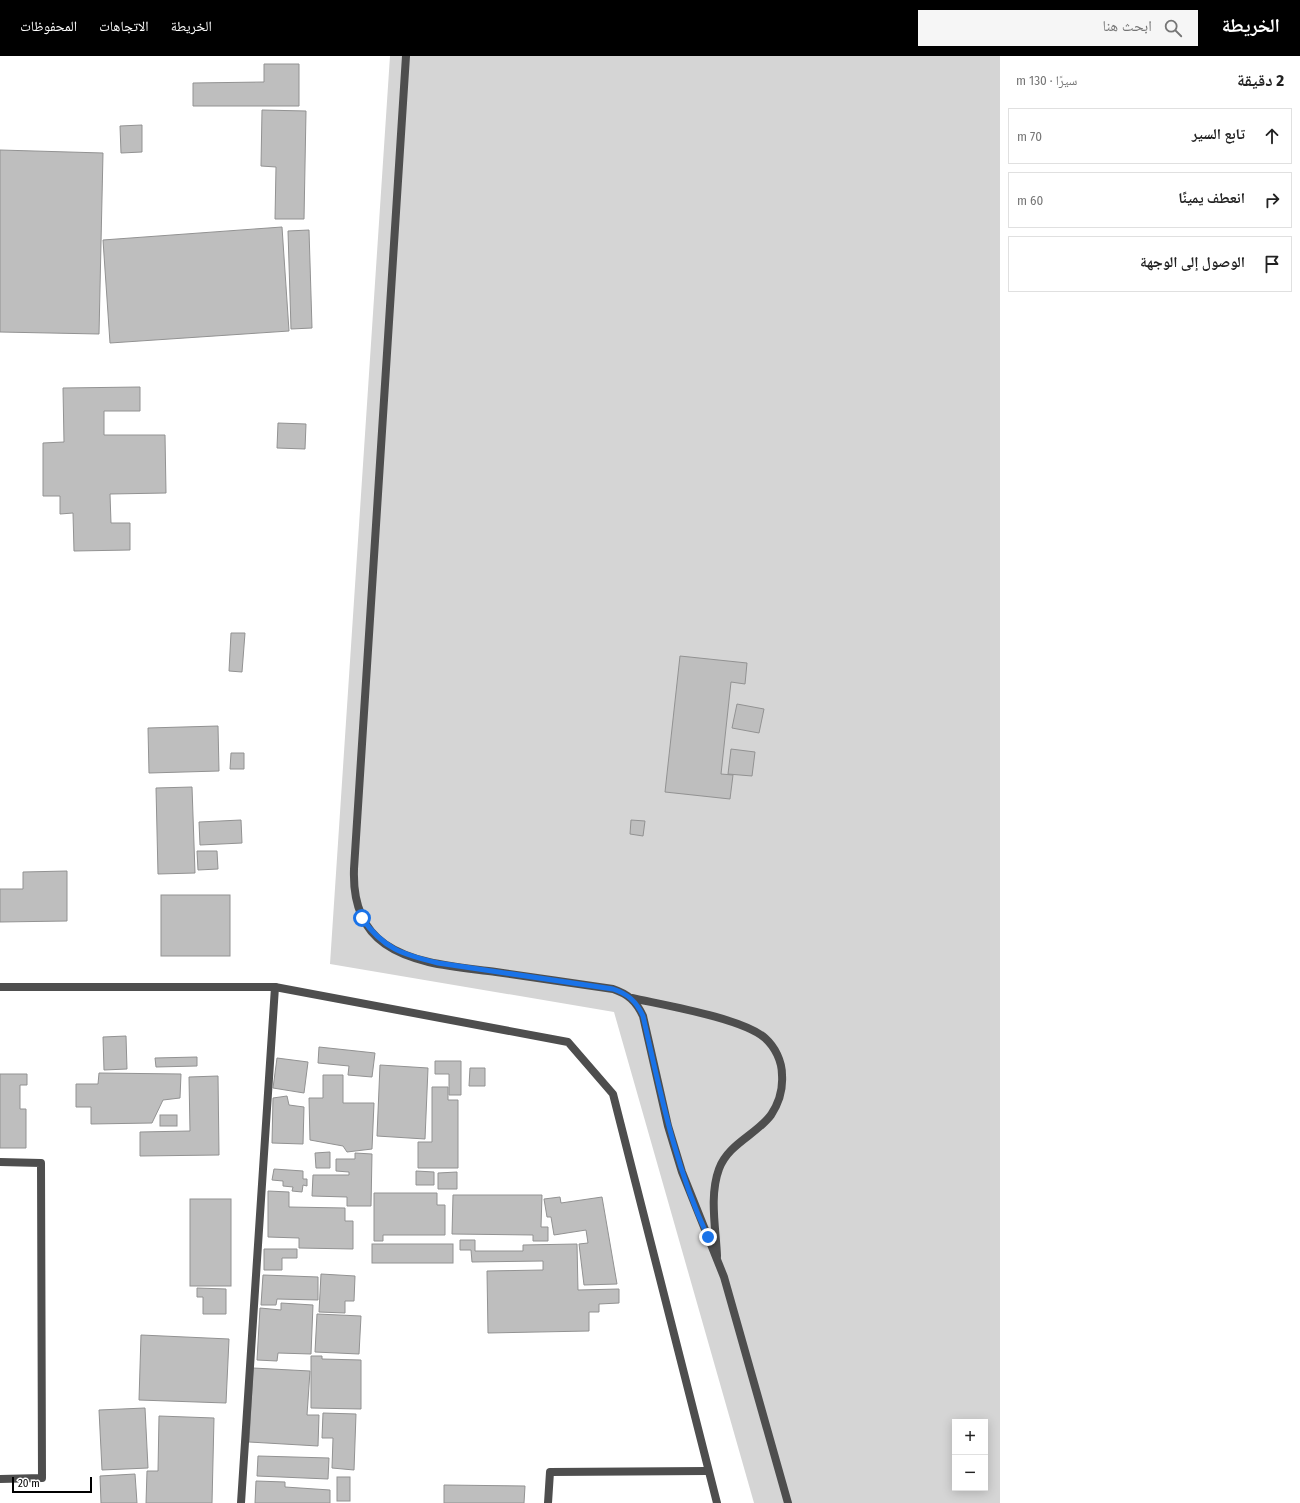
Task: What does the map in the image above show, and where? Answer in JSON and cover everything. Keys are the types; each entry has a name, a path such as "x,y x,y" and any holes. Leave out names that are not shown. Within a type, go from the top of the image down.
{"street":[{"path":"406,56 354,869 353,886 356,902 362,918 372,932 385,944 420,959 613,989 623,992 632,998 638,1006 643,1016 668,1126 682,1172 699,1217 717,1256 726,1284 788,1503"},
{"path":"0,987 275,987 568,1042 613,1094 707,1471 717,1503"},
{"path":"241,1503 275,987"},
{"path":"632,998 706,1015 751,1029 765,1038 776,1051 782,1067 783,1084 779,1100 771,1115 734,1148 719,1168 714,1192 717,1256"},
{"path":"0,1162 42,1163 42,1478 0,1479"},
{"path":"548,1503 550,1472 707,1471"}],"shaded area":[{"path":"390,56 1000,56 1000,1503 754,1503 614,1012 330,964"}],"building":[{"path":"264,64 299,64 299,106 193,106 193,83 264,82"},
{"path":"262,110 306,111 304,219 275,219 276,167 261,166"},
{"path":"142,125 142,152 121,153 120,126"},
{"path":"0,150 103,153 99,334 0,332"},
{"path":"282,227 289,331 110,343 103,240"},
{"path":"309,230 312,328 291,329 288,231"},
{"path":"140,387 140,411 104,411 104,435 165,435 166,493 110,494 111,523 130,523 130,550 74,551 73,513 60,514 60,496 43,496 43,443 64,442 63,388"},
{"path":"278,423 306,424 305,449 277,448"},
{"path":"231,633 245,633 242,672 229,671"},
{"path":"680,656 747,663 745,684 731,682 721,774 733,775 730,799 665,792"},
{"path":"737,704 764,709 759,733 732,728"},
{"path":"218,726 219,771 149,773 148,728"},
{"path":"731,749 755,752 752,776 728,774"},
{"path":"231,753 244,753 244,769 230,769"},
{"path":"192,787 195,873 158,874 156,788"},
{"path":"241,820 242,843 200,845 199,822"},
{"path":"631,820 645,821 643,836 630,834"},
{"path":"197,851 217,851 218,869 198,870"},
{"path":"67,871 67,921 0,922 0,889 23,889 23,872"},
{"path":"161,895 230,895 230,956 161,956"},
{"path":"126,1036 127,1069 104,1070 103,1037"},
{"path":"319,1047 375,1053 372,1077 348,1075 349,1066 318,1063"},
{"path":"197,1057 197,1066 156,1067 155,1058"},
{"path":"277,1058 308,1062 304,1093 273,1088"},
{"path":"435,1061 461,1061 461,1095 449,1095 449,1074 435,1074"},
{"path":"380,1065 428,1068 425,1139 377,1136"},
{"path":"470,1068 485,1068 485,1086 469,1086"},
{"path":"99,1073 181,1074 180,1098 163,1100 152,1123 91,1124 91,1107 76,1107 76,1084 98,1084"},
{"path":"0,1074 27,1074 27,1085 20,1085 20,1109 26,1109 26,1148 0,1148"},
{"path":"323,1075 343,1075 343,1103 374,1103 372,1149 347,1152 343,1146 310,1140 309,1098 323,1098"},
{"path":"218,1076 219,1155 140,1156 140,1132 190,1131 189,1077"},
{"path":"432,1087 448,1087 448,1100 458,1100 458,1168 418,1168 418,1142 432,1142"},
{"path":"287,1096 289,1105 304,1107 303,1144 272,1143 273,1098"},
{"path":"160,1115 177,1115 177,1126 160,1126"},
{"path":"330,1152 330,1168 316,1168 315,1153"},
{"path":"355,1153 372,1154 371,1206 347,1206 347,1197 312,1196 313,1175 349,1175 349,1172 336,1171 336,1159 355,1159"},
{"path":"274,1169 303,1171 303,1179 307,1179 307,1186 303,1185 302,1192 292,1191 293,1187 283,1186 283,1181 272,1180"},
{"path":"416,1171 434,1172 434,1185 416,1185"},
{"path":"457,1172 457,1189 438,1189 438,1173"},
{"path":"268,1191 289,1192 289,1207 345,1208 345,1221 353,1221 353,1249 299,1248 299,1238 268,1237"},
{"path":"374,1193 437,1193 437,1205 445,1205 445,1235 383,1235 383,1241 374,1241"},
{"path":"453,1195 542,1195 541,1227 548,1227 548,1241 533,1241 533,1235 452,1234"},
{"path":"560,1197 561,1203 602,1197 617,1284 584,1285 579,1244 588,1243 586,1230 554,1235 551,1217 547,1217 544,1199"},
{"path":"190,1199 231,1199 231,1286 190,1286"},
{"path":"460,1240 475,1240 475,1251 523,1251 523,1245 577,1244 578,1290 619,1289 619,1303 599,1304 599,1312 589,1312 589,1331 488,1333 487,1271 543,1270 543,1261 472,1262 471,1250 460,1250"},
{"path":"372,1244 453,1244 453,1263 372,1263"},
{"path":"264,1249 297,1249 297,1258 282,1258 282,1270 264,1270"},
{"path":"321,1274 355,1276 354,1301 345,1301 345,1313 319,1312"},
{"path":"263,1275 318,1277 318,1300 277,1299 276,1305 261,1305"},
{"path":"197,1288 226,1289 226,1314 203,1314 203,1297 197,1297"},
{"path":"281,1303 313,1305 311,1354 278,1353 277,1361 257,1360 260,1308 281,1310"},
{"path":"317,1314 361,1316 359,1354 315,1352"},
{"path":"141,1335 229,1339 226,1403 139,1400"},
{"path":"311,1356 322,1356 322,1359 361,1360 361,1409 311,1408"},
{"path":"253,1368 310,1371 307,1415 319,1415 318,1446 249,1442"},
{"path":"145,1408 148,1468 102,1470 99,1410"},
{"path":"323,1413 356,1414 354,1470 332,1468 333,1438 322,1438"},
{"path":"159,1416 214,1418 212,1503 146,1503 147,1471 158,1471"},
{"path":"258,1456 329,1458 328,1479 257,1476"},
{"path":"135,1474 137,1503 101,1503 100,1476"},
{"path":"337,1477 350,1477 350,1501 337,1501"},
{"path":"256,1481 285,1482 285,1487 330,1490 330,1503 255,1503"},
{"path":"444,1485 525,1486 524,1503 444,1503"}],"route":[{"path":"362,918 372,932 385,944 420,959 613,989 623,992 632,998 643,1016 668,1126 682,1172 708,1237"}]}
